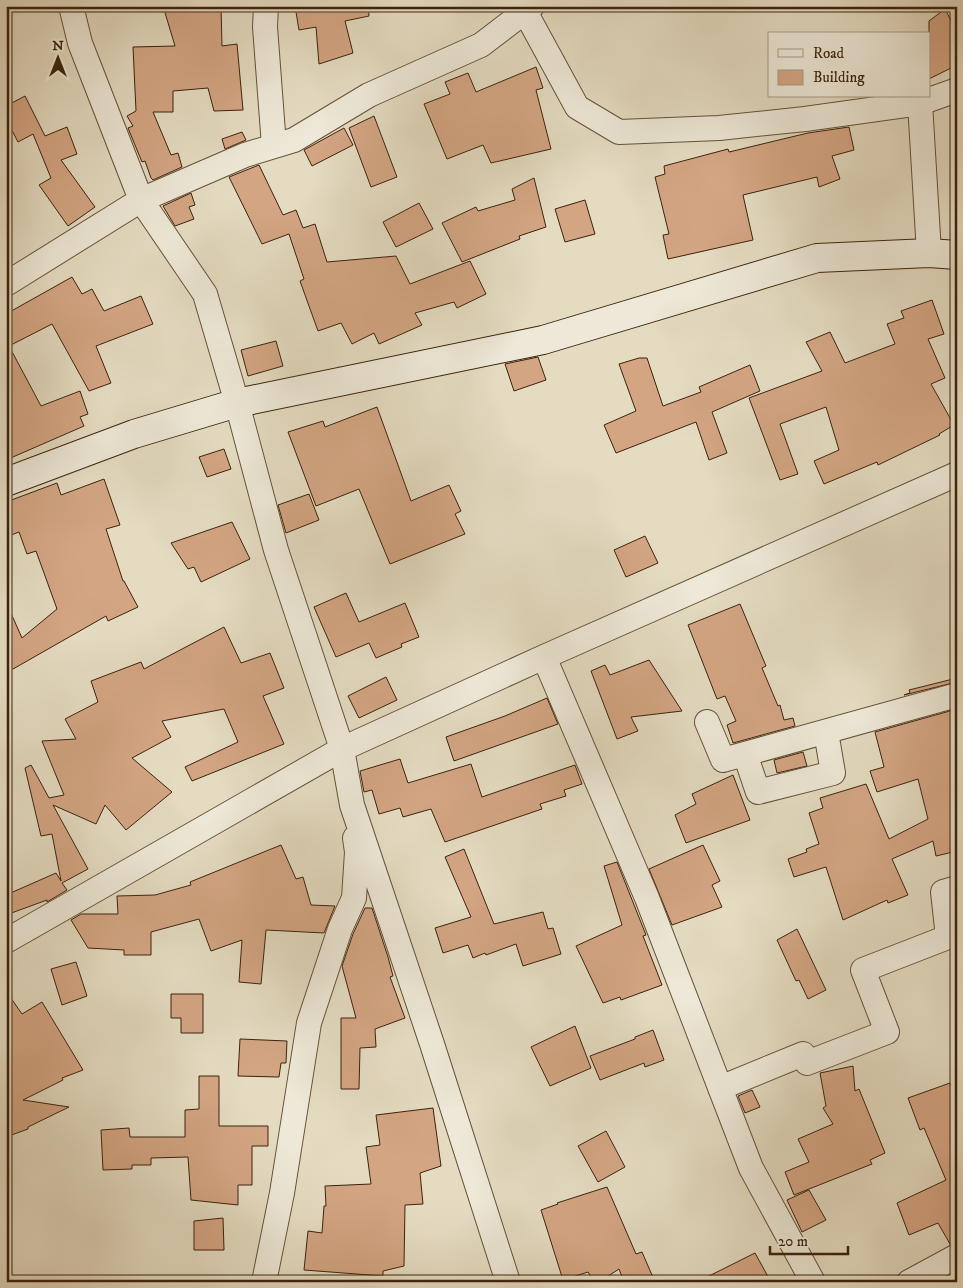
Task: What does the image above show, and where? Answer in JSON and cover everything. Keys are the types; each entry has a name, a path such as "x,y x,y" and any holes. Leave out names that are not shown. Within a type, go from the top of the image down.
{"street":[{"path":"71,6 80,43 141,200 205,294 237,403 276,550 342,749 352,805 357,852 354,898 340,929 309,1024 282,1193 264,1282"},
{"path":"266,6 265,27 274,146"},
{"path":"6,284 141,200 245,155 294,140 369,95 481,45 526,8 577,107 619,132 719,128 805,119 920,102 957,90"},
{"path":"920,102 929,253"},
{"path":"6,482 134,434 237,403 543,340 817,258 929,253 957,255"},
{"path":"6,941 342,749 544,657 957,474"},
{"path":"544,657 647,898 751,1168 813,1282"},
{"path":"708,722 723,760 957,695"},
{"path":"745,754 758,792 833,774 826,732"},
{"path":"352,805 508,1282"},
{"path":"720,1088 803,1054 807,1063 887,1032 862,970 948,937 943,892 957,888"},
{"path":"909,1282 957,1256"}],"building":[{"path":"163,6 221,6 222,46 237,44 243,110 214,111 208,88 173,91 173,112 153,112 171,155 178,153 182,167 153,180 145,161 142,162 128,128 133,126 127,116 136,111 133,47 175,46"},
{"path":"295,6 368,6 369,16 345,21 353,53 319,64 316,27 299,30"},
{"path":"945,9 957,32 957,65 930,78 930,32 929,21"},
{"path":"536,67 543,88 536,90 551,149 491,163 483,145 447,159 424,104 450,94 445,82 468,73 476,92"},
{"path":"25,96 45,136 67,127 77,154 61,160 95,207 68,226 39,185 51,178 33,134 18,142 6,119 6,106"},
{"path":"374,116 397,177 371,187 349,128"},
{"path":"849,127 854,150 832,156 840,179 819,187 817,177 743,195 753,240 668,259 663,235 669,234 655,177 665,174 664,166 728,149 729,152 808,133"},
{"path":"344,128 353,145 312,166 304,150"},
{"path":"242,132 246,140 225,149 222,139"},
{"path":"259,165 283,215 296,210 303,228 315,224 327,262 396,256 410,284 470,261 486,294 457,308 454,302 415,313 422,325 379,344 374,333 352,344 341,323 318,331 300,281 304,279 289,234 262,244 229,177"},
{"path":"534,178 546,227 519,236 520,239 462,262 442,223 476,207 478,211 515,200 512,189"},
{"path":"191,193 195,205 189,207 194,219 175,226 163,206"},
{"path":"585,200 595,234 565,242 555,209"},
{"path":"419,203 433,229 396,247 383,222"},
{"path":"72,277 82,294 92,289 104,311 141,296 153,324 96,346 111,383 89,391 52,324 9,346 41,406 80,391 88,414 80,417 84,426 6,460 6,314"},
{"path":"932,300 944,334 928,339 945,378 931,384 954,425 940,435 878,465 877,462 824,484 814,461 839,450 826,407 780,424 798,474 780,480 749,398 822,371 806,342 830,332 845,363 895,344 887,324 904,318 901,311"},
{"path":"276,341 283,366 248,376 241,350"},
{"path":"538,357 546,380 514,391 505,364"},
{"path":"639,358 647,358 663,406 701,392 699,387 750,365 760,391 712,412 727,453 709,460 696,422 616,453 604,425 636,411 619,364"},
{"path":"377,407 411,501 449,485 461,511 455,514 465,534 390,564 359,489 316,506 288,432 323,421 325,427"},
{"path":"224,449 231,469 207,477 199,457"},
{"path":"104,479 120,525 106,529 123,581 138,607 108,621 106,616 6,673 6,602 22,638 57,609 36,551 27,554 19,532 6,537 6,502 57,483 61,495"},
{"path":"309,494 319,520 286,533 278,505"},
{"path":"232,522 250,559 201,582 194,567 188,569 171,543"},
{"path":"645,536 658,563 626,577 614,550"},
{"path":"346,593 359,622 405,603 419,637 401,644 402,647 376,658 369,643 336,657 314,607"},
{"path":"740,604 766,666 762,668 778,706 780,705 784,720 793,718 795,726 733,743 727,725 736,721 725,696 717,699 688,625"},
{"path":"224,627 241,663 270,653 284,688 263,696 284,744 192,781 185,767 238,742 224,709 162,721 171,737 132,758 172,792 126,830 105,805 96,824 53,805 88,869 62,883 67,890 47,902 47,900 6,915 6,895 56,873 61,881 52,834 41,836 25,768 31,765 49,798 64,795 42,741 76,739 65,719 98,702 91,681 141,662 144,669"},
{"path":"649,660 682,711 631,717 638,731 617,739 591,671 605,665 610,675"},
{"path":"386,677 397,700 359,718 348,696"},
{"path":"957,678 957,682 904,695 910,693 909,690"},
{"path":"547,698 558,724 454,761 446,737 505,716"},
{"path":"957,709 957,851 936,856 933,841 892,859 908,895 888,903 887,900 843,920 826,867 794,877 788,859 807,852 806,849 819,844 809,813 823,808 820,798 866,784 889,839 928,819 918,779 877,792 870,771 884,767 875,732"},
{"path":"803,752 807,766 777,773 774,760"},
{"path":"400,759 408,783 471,764 482,797 575,765 582,784 564,790 566,796 540,804 542,809 445,842 431,809 403,817 400,808 379,814 372,790 364,792 360,771"},
{"path":"733,775 750,820 686,843 675,815 696,804 692,794"},
{"path":"281,845 296,879 303,877 311,905 335,906 324,933 266,930 261,984 239,982 242,940 211,951 199,919 151,932 151,955 124,955 124,950 88,948 71,920 81,914 118,914 117,896 155,895 191,885 190,882"},
{"path":"703,845 720,881 712,885 722,907 672,925 649,869"},
{"path":"464,849 494,924 543,912 548,929 553,928 561,954 523,966 516,944 473,958 468,945 443,953 435,928 471,917 445,857"},
{"path":"617,862 646,935 643,936 662,985 621,1000 620,997 603,1003 576,946 622,925 604,866"},
{"path":"365,908 372,908 393,976 390,977 405,1018 375,1029 376,1047 360,1048 359,1089 341,1089 341,1018 356,1018 342,966 353,934"},
{"path":"797,929 826,990 808,999 799,980 796,981 777,940"},
{"path":"76,962 87,996 62,1005 51,969"},
{"path":"6,991 22,1014 42,1002 83,1070 62,1078 63,1080 23,1100 69,1107 28,1127 28,1129 6,1137"},
{"path":"171,994 203,994 203,1033 181,1033 181,1018 171,1018"},
{"path":"575,1026 591,1068 550,1086 531,1047"},
{"path":"653,1030 664,1060 645,1067 644,1063 600,1080 590,1056"},
{"path":"240,1039 287,1041 286,1063 281,1063 279,1077 238,1076"},
{"path":"853,1066 855,1091 859,1089 885,1153 870,1160 872,1164 794,1195 785,1172 809,1162 798,1139 833,1124 823,1108 826,1106 820,1073"},
{"path":"199,1076 219,1076 219,1126 268,1126 268,1146 252,1146 252,1185 238,1185 238,1205 191,1200 188,1157 151,1158 151,1165 132,1165 132,1169 103,1170 101,1130 129,1128 130,1137 185,1137 185,1110 199,1109"},
{"path":"950,1083 957,1098 957,1242 950,1244 938,1223 909,1235 897,1203 946,1180 924,1128 920,1130 908,1098"},
{"path":"752,1090 760,1107 745,1113 738,1096"},
{"path":"433,1108 441,1166 420,1173 423,1204 405,1205 404,1266 383,1271 383,1276 304,1270 308,1231 322,1233 324,1206 326,1206 325,1186 371,1184 366,1147 380,1145 376,1115"},
{"path":"606,1131 625,1167 598,1182 578,1146"},
{"path":"607,1187 636,1254 642,1252 655,1282 624,1282 619,1269 599,1282 594,1282 588,1272 563,1280 541,1210"},
{"path":"809,1190 826,1220 802,1232 787,1200"},
{"path":"223,1218 224,1250 194,1250 194,1221"},
{"path":"755,1253 771,1282 697,1282"}]}
